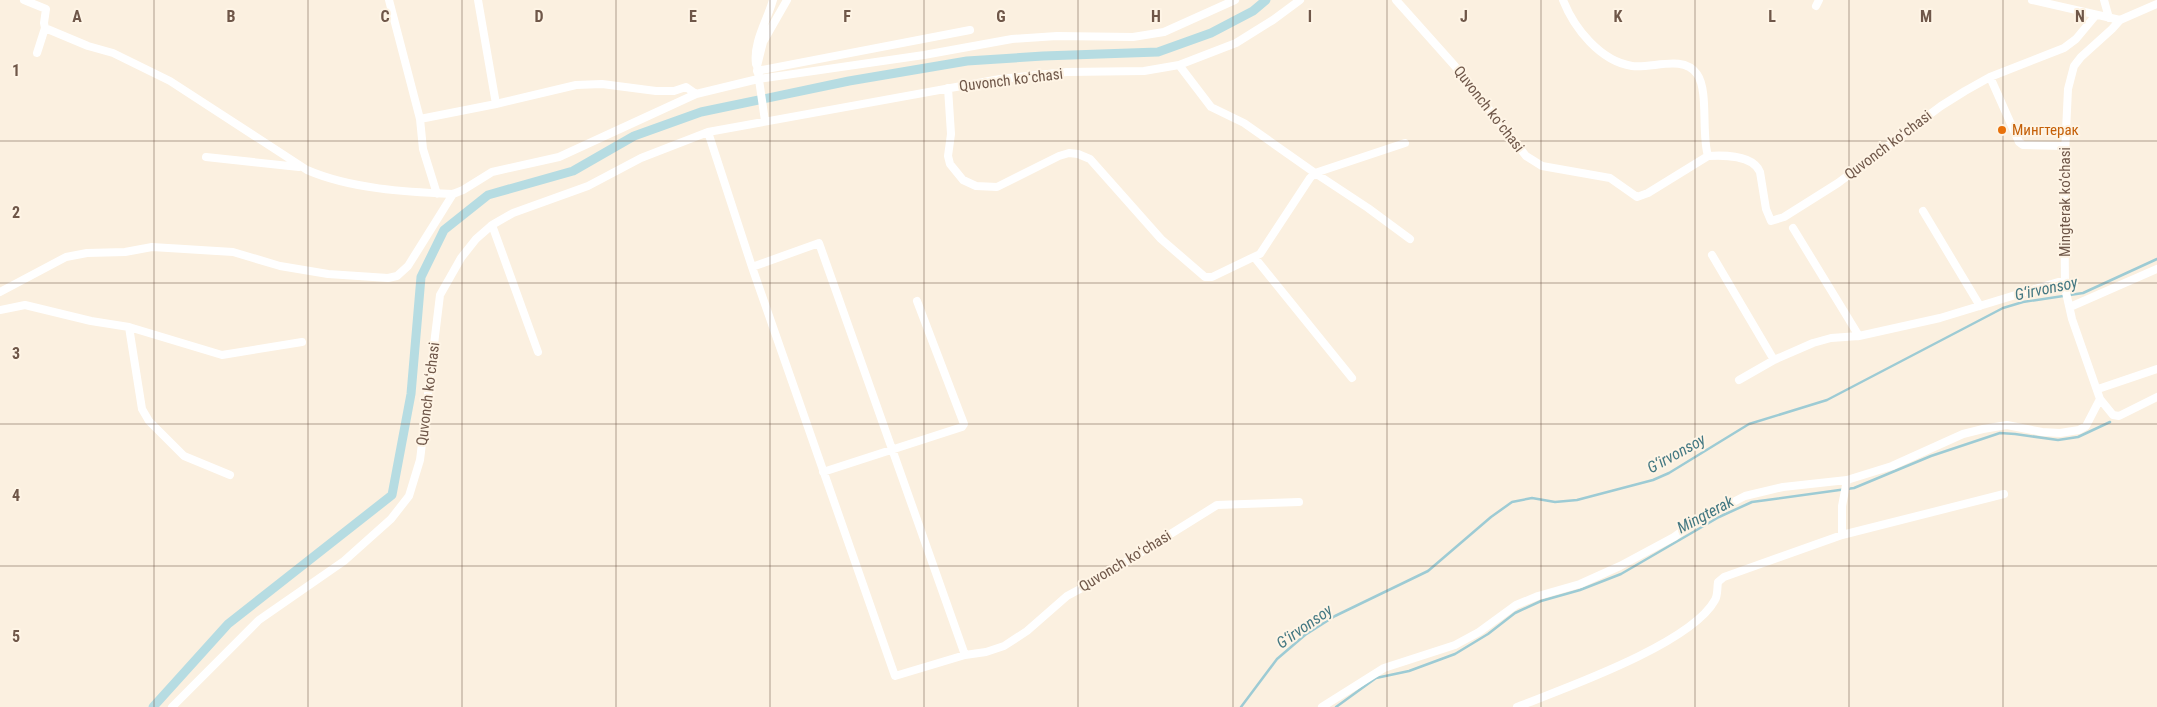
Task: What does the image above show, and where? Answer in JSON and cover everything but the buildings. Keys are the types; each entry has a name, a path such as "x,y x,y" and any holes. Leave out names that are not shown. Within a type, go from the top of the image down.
{"street":[{"path":"24,0 46,8 45,28 37,53"},
{"path":"389,0 420,119 423,149 437,194"},
{"path":"478,0 496,104"},
{"path":"765,121 755,56 759,37 773,0"},
{"path":"757,72 763,42 787,0"},
{"path":"757,72 924,54 1012,39 1057,36 1133,37 1148,35 1164,32 1235,0"},
{"name":"Quvonch koʻchasi","path":"172,707 259,620 344,562 391,519 409,496 420,460 440,295 466,252 476,239 492,225 513,212 588,186 641,158 708,132 1000,78 1067,72 1144,71 1179,65 1236,43 1273,20 1300,0"},
{"name":"Quvonch koʻchasi","path":"1396,0 1443,53 1526,156 1533,162 1542,166 1610,178 1636,197 1648,193 1708,156 1723,154 1757,166 1760,172 1768,216 1771,221 1784,217 1848,176 1941,106 1990,77 2064,48 2076,39 2096,15"},
{"path":"1563,0 1582,32 1605,54 1632,66 1678,63 1690,66 1701,82 1704,135 1708,156"},
{"path":"2032,0 2120,20 2157,4"},
{"path":"2104,0 2109,18"},
{"name":"Mingterak ko‘chasi","path":"2100,399 2098,389 2084,355 2065,284 2065,146 2068,89 2074,66 2120,20"},
{"path":"45,28 88,46 113,53 170,81 301,167 332,180 437,194 453,194 492,172 559,157 696,94 757,72 970,30"},
{"path":"1179,65 1211,106 1244,124 1315,174 1368,208 1410,239"},
{"path":"1990,77 2023,145 2065,146"},
{"path":"420,119 496,104 576,85 593,84 656,91 674,91 686,87 696,94"},
{"path":"948,88 951,134 948,156 950,164 963,180 976,186 997,187 1059,156 1069,153 1078,154 1098,166 1161,239 1205,277 1212,277 1254,258 1266,245 1310,178 1315,174 1405,143"},
{"name":"Quvonch koʻchasi","path":"708,132 752,267 896,676 965,655 986,652 1004,646 1027,631 1067,596 1095,581 1217,505 1299,502"},
{"path":"206,157 301,167"},
{"path":"0,292 66,257 88,253 125,252 152,248 233,252 280,266 328,274 388,278 397,276 408,266 453,194"},
{"path":"1923,211 1980,306"},
{"path":"492,225 538,352"},
{"path":"1793,228 1858,336"},
{"path":"752,267 819,243 965,655"},
{"path":"1712,255 1774,360"},
{"path":"1254,258 1352,378"},
{"path":"2070,307 2157,269"},
{"path":"1739,380 1774,360 1813,343 1831,338 1858,336 1940,318 2065,284"},
{"path":"823,472 962,427 964,424 917,301"},
{"path":"0,310 25,305 91,321 129,327 222,355 302,342"},
{"path":"129,327 142,409 149,421 184,456 230,475"},
{"path":"2098,389 2157,369"},
{"path":"1322,707 1384,668 1455,646 1480,632 1516,605 1538,596 1580,584 1620,566 1674,537 1696,521 1745,496 1784,487 1847,483 1892,466 1963,434 1983,429 2007,425 2051,432 2079,430 2086,426 2100,399 2113,415 2119,416 2157,397"},
{"path":"2138,407 2157,404"},
{"path":"1842,535 1842,506 1847,483"},
{"path":"1517,707 1598,674 1676,637 1702,617 1716,600 1718,582 1724,577 1842,535 2004,494"}],"waterway":[{"path":"153,707 228,624 392,495 411,394 421,277 444,230 488,195 573,171 634,136 701,112 849,81 967,61 1158,52 1211,33 1253,11 1266,0"},
{"name":"G‘irvonsoy","path":"1241,707 1277,659 1305,635 1335,616 1428,571 1491,517 1512,502 1532,498 1555,502 1577,500 1653,480 1669,473 1749,424 1827,400 2003,308 2023,302 2083,293 2157,259"},
{"name":"Mingterak","path":"1336,707 1376,678 1409,671 1455,654 1488,634 1515,613 1541,601 1580,590 1621,574 1719,517 1752,502 1854,488 1931,456 2000,433 2058,440 2078,437 2110,422"}],"place":[{"name":"Мингтерак","path":"2002,130"}]}
